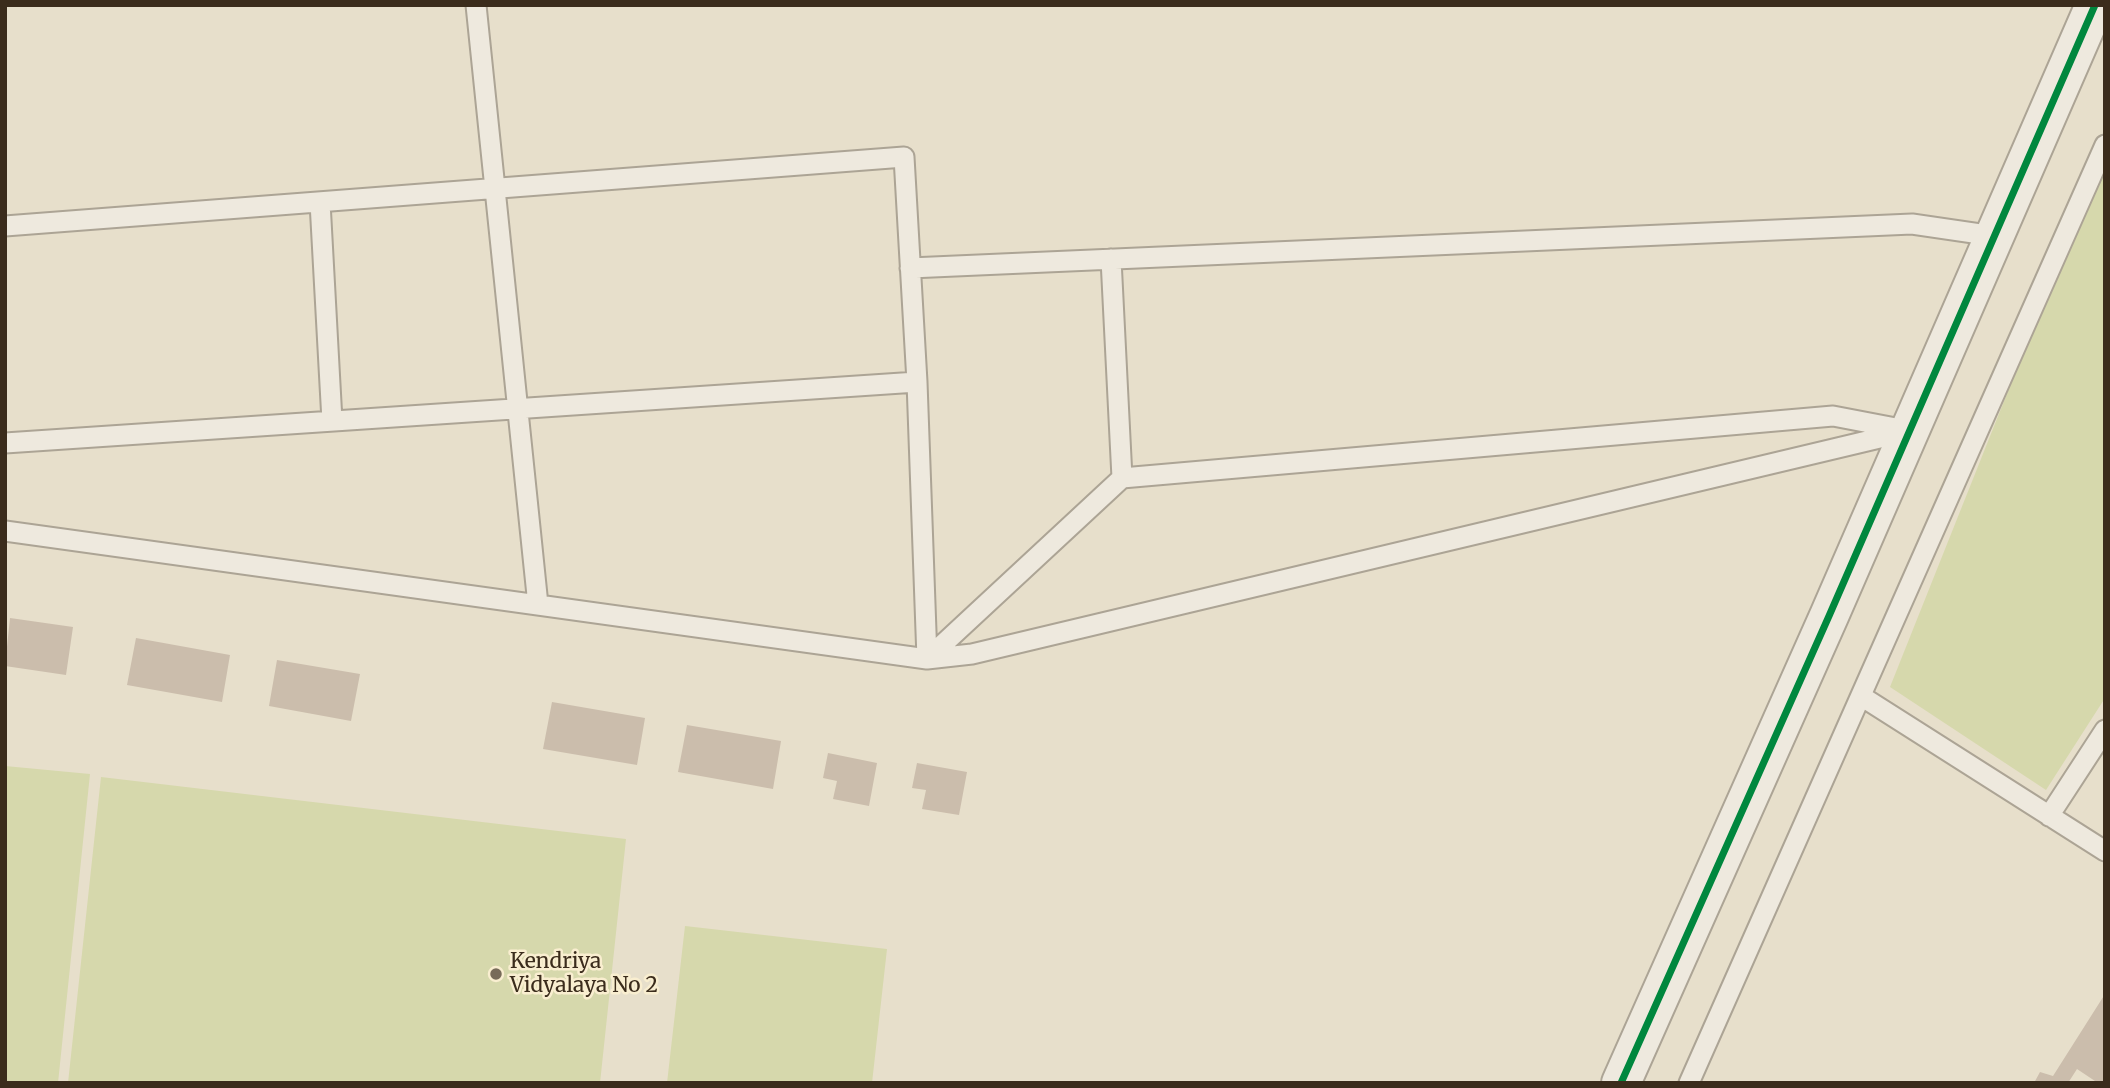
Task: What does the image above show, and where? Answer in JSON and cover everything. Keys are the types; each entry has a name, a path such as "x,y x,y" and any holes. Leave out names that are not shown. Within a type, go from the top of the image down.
{"street":[{"path":"1621,1083 2095,5"}],"lane":[{"path":"476,5 538,605"},
{"path":"1689,1083 2105,145"},
{"path":"5,226 904,157 917,382 927,659"},
{"path":"320,202 332,421"},
{"path":"910,268 1912,224 1994,236"},
{"path":"1111,259 1122,478"},
{"path":"5,443 917,382"},
{"path":"927,659 1122,478 1833,416 1909,431"},
{"path":"5,531 927,659 972,654 1909,431"},
{"path":"1861,696 2105,851"},
{"path":"2049,816 2105,730"}],"green space":[{"path":"2105,148 2105,698 2046,790 1890,687"},
{"path":"5,766 90,774 58,1083 5,1083"},
{"path":"101,777 626,839 600,1083 68,1083"},
{"path":"685,926 887,949 872,1083 667,1083"}],"building":[{"path":"10,618 73,627 66,675 5,666"},
{"path":"136,638 230,655 222,702 127,685"},
{"path":"277,660 360,674 351,721 269,706"},
{"path":"552,702 645,718 637,765 543,749"},
{"path":"687,725 781,741 773,789 678,772"},
{"path":"828,753 877,763 869,806 833,799 837,781 823,778"},
{"path":"917,763 967,772 959,815 922,809 926,790 912,788"},
{"path":"2105,994 2105,1083 2098,1083 2077,1069 2068,1083 2034,1083 2040,1072 2053,1076"}],"cycle path":[{"path":"1621,1083 1829,616 2095,5"}],"place":[{"name":"Kendriya Vidyalaya No 2","path":"496,974"}]}
